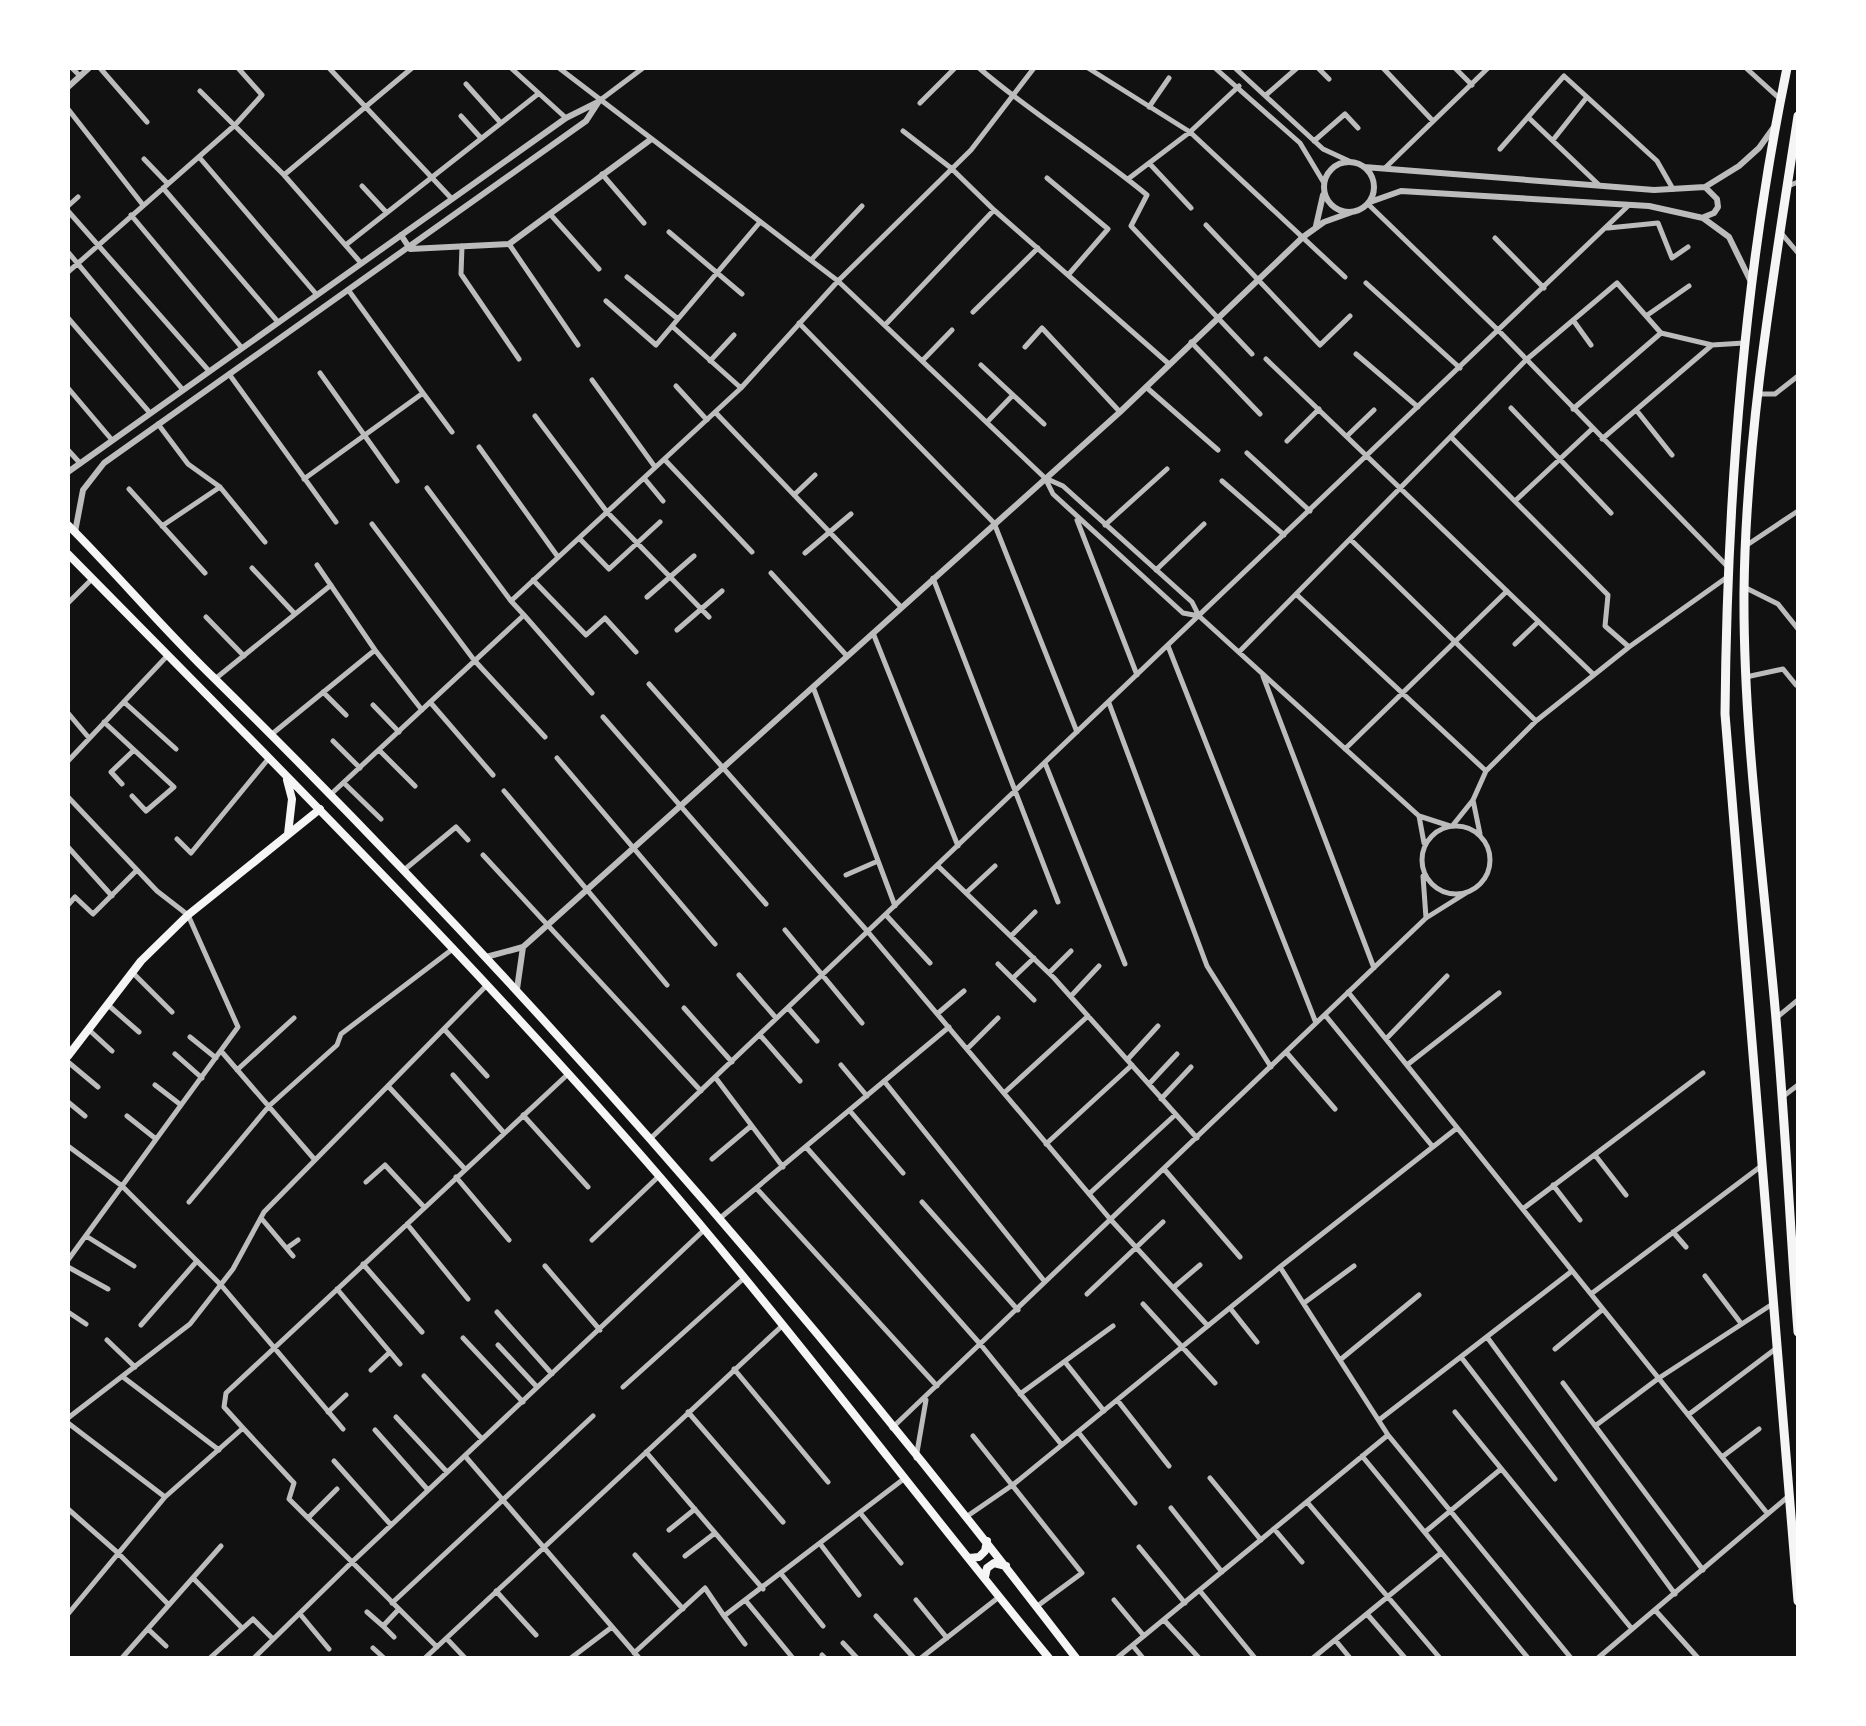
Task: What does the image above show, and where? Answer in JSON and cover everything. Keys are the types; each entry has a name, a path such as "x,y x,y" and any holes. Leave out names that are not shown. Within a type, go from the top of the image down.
{"main road":[{"path":"1787,68 1752,285 1733,460 1726,565 1725,714 1798,1601"},
{"path":"1798,116 1760,394 1744,588 1746,678 1798,1332"},
{"path":"1733,460 1753,462"},
{"path":"68,525 404,870 651,1138 987,1542 1076,1658"},
{"path":"68,554 454,948 659,1176 1049,1658"},
{"path":"129,616 143,602"},
{"path":"283,772 292,799 288,834"},
{"path":"69,1061 132,972 188,915 320,809"},
{"path":"970,1558 978,1558 987,1542"},
{"path":"985,1578 987,1568 994,1563 1006,1566"}],"street":[{"path":"72,68 80,76"},
{"path":"68,87 89,68"},
{"path":"100,68 147,122"},
{"path":"68,272 236,124 262,95 238,68"},
{"path":"330,68 452,199"},
{"path":"284,175 412,68"},
{"path":"511,68 566,118"},
{"path":"559,68 838,282 1045,478 1062,486 1192,602 1199,616 1419,816 1467,827 1480,834"},
{"path":"68,472 566,118 599,101 643,68"},
{"path":"920,103 955,68"},
{"path":"979,68 1147,195 1131,226 1252,354"},
{"path":"510,601 741,388 838,282 971,150 1034,68"},
{"path":"1088,68 1190,132 1345,277"},
{"path":"1215,68 1300,143 1337,210 1352,212"},
{"path":"1234,68 1314,142 1349,161 1383,170 1673,190 1705,187 1740,166 1775,126"},
{"path":"1266,95 1296,68"},
{"path":"1318,68 1329,79"},
{"path":"1383,68 1433,121"},
{"path":"1454,68 1472,85"},
{"path":"1383,170 1488,68"},
{"path":"1500,148 1530,119 1568,68"},
{"path":"1746,68 1780,99"},
{"path":"1564,76 1657,161 1673,190"},
{"path":"1148,107 1168,78"},
{"path":"466,84 500,122"},
{"path":"1128,179 1190,132 1239,86"},
{"path":"200,92 236,124 361,263"},
{"path":"346,244 538,94"},
{"path":"1553,140 1587,98"},
{"path":"75,532 80,500 88,481 104,463 586,121 599,101"},
{"path":"68,109 143,205"},
{"path":"1314,142 1345,114 1358,128"},
{"path":"460,116 480,137"},
{"path":"1530,119 1599,185"},
{"path":"903,131 951,168 1169,364"},
{"path":"410,249 509,244 650,140"},
{"path":"199,157 317,295"},
{"path":"144,160 279,322"},
{"path":"1315,228 1330,170 1349,161"},
{"path":"1149,164 1191,208"},
{"path":"1364,166 1374,187 1369,203"},
{"path":"602,174 644,223"},
{"path":"1047,178 1108,229 1069,274"},
{"path":"1788,186 1798,182"},
{"path":"362,186 386,212"},
{"path":"1702,218 1714,214 1718,207 1717,198 1705,187"},
{"path":"486,957 522,947 1120,412 1303,237 1335,216 1401,191 1629,205 1702,218 1729,238 1752,285"},
{"path":"78,197 68,208 209,372"},
{"path":"1369,203 1726,565"},
{"path":"651,1138 1629,205"},
{"path":"810,260 862,206"},
{"path":"885,325 994,210"},
{"path":"550,214 599,268"},
{"path":"131,215 242,348"},
{"path":"606,301 656,345 761,222"},
{"path":"1604,229 1658,224 1672,258 1688,247"},
{"path":"1206,225 1320,345 1350,316"},
{"path":"669,232 742,294"},
{"path":"1780,232 1798,253"},
{"path":"400,236 410,249"},
{"path":"1495,238 1544,288"},
{"path":"509,244 578,345"},
{"path":"462,246 461,274 520,360"},
{"path":"973,312 1039,248"},
{"path":"68,252 184,390"},
{"path":"628,277 678,319"},
{"path":"1239,652 1526,360 1616,282 1661,334 1712,346 1746,343"},
{"path":"1366,283 1460,368"},
{"path":"1646,316 1688,286"},
{"path":"350,291 452,432"},
{"path":"68,318 150,413"},
{"path":"1572,320 1592,345"},
{"path":"800,323 994,523 1077,732"},
{"path":"672,326 741,388"},
{"path":"1025,347 1042,328 1120,412"},
{"path":"922,360 952,330"},
{"path":"1573,408 1661,334"},
{"path":"710,361 734,336"},
{"path":"1191,342 1260,414"},
{"path":"1602,439 1712,346"},
{"path":"1356,354 1418,408"},
{"path":"1266,359 1593,674"},
{"path":"981,365 1044,424"},
{"path":"320,373 397,481"},
{"path":"230,374 336,522"},
{"path":"1760,394 1775,394 1798,376"},
{"path":"592,380 655,467"},
{"path":"676,386 706,420"},
{"path":"1146,387 1218,450"},
{"path":"68,388 112,440"},
{"path":"304,479 423,392"},
{"path":"987,422 1013,395"},
{"path":"1511,408 1611,513"},
{"path":"1286,441 1318,409"},
{"path":"1346,436 1374,410"},
{"path":"1637,411 1672,454"},
{"path":"715,412 901,607"},
{"path":"536,416 606,512 708,617"},
{"path":"158,424 188,464 220,487 266,542"},
{"path":"1515,502 1592,429"},
{"path":"1451,437 1608,595 1605,626 1628,647"},
{"path":"479,447 558,557"},
{"path":"68,450 79,462"},
{"path":"1246,453 1310,510"},
{"path":"664,459 752,552"},
{"path":"1105,526 1167,469"},
{"path":"794,495 815,475"},
{"path":"644,478 663,501"},
{"path":"1045,478 1053,494 1183,613 1199,616"},
{"path":"1222,481 1284,535"},
{"path":"162,526 220,487"},
{"path":"427,488 510,601 592,693"},
{"path":"128,489 205,573"},
{"path":"70,501 80,500"},
{"path":"1747,545 1798,511"},
{"path":"805,553 851,514"},
{"path":"1076,516 1137,676"},
{"path":"579,538 608,569 660,522"},
{"path":"372,524 474,660 545,737"},
{"path":"1156,570 1204,524"},
{"path":"1350,539 1536,721"},
{"path":"647,598 694,556"},
{"path":"317,565 422,710"},
{"path":"252,568 295,614"},
{"path":"770,574 847,656"},
{"path":"933,578 1058,902"},
{"path":"1425,846 1435,832 1452,826 1474,800 1486,771 1536,721 1628,647 1726,578"},
{"path":"68,602 92,579"},
{"path":"533,580 586,635 605,618 636,652"},
{"path":"215,680 331,585"},
{"path":"1744,588 1778,604 1798,629"},
{"path":"677,630 722,591"},
{"path":"1345,749 1507,591"},
{"path":"1296,594 1486,771"},
{"path":"330,795 524,615"},
{"path":"206,617 244,656"},
{"path":"1515,644 1538,622"},
{"path":"873,633 958,846"},
{"path":"1168,646 1316,1023"},
{"path":"272,734 375,650"},
{"path":"68,761 168,656"},
{"path":"1746,678 1783,668 1796,685"},
{"path":"1262,674 1374,968"},
{"path":"649,684 868,932 1111,1220 1208,1326"},
{"path":"814,686 895,906"},
{"path":"323,692 346,715"},
{"path":"124,702 176,749"},
{"path":"430,702 494,775"},
{"path":"1109,702 1206,966 1271,1067"},
{"path":"373,705 399,732"},
{"path":"68,713 89,738"},
{"path":"603,717 766,904"},
{"path":"104,722 174,787 146,811 132,796"},
{"path":"333,741 360,768"},
{"path":"122,784 112,772 134,750"},
{"path":"380,750 415,786"},
{"path":"178,839 191,853 269,758"},
{"path":"557,758 715,944"},
{"path":"1045,763 1126,964"},
{"path":"344,782 381,819"},
{"path":"504,791 667,985"},
{"path":"68,798 188,915 238,1028 68,1264 108,1289"},
{"path":"892,1428 1426,918 1479,886 1490,868 1490,853 1480,834 1474,800"},
{"path":"1419,816 1425,846 1422,867 1426,918"},
{"path":"404,870 456,827 468,840"},
{"path":"68,847 112,896"},
{"path":"483,855 701,1091"},
{"path":"846,875 878,861"},
{"path":"938,866 1049,973 1197,1138"},
{"path":"966,893 995,866"},
{"path":"1422,867 1438,890 1466,893"},
{"path":"68,904 75,896 93,914 138,870"},
{"path":"1011,936 1035,912"},
{"path":"886,915 930,963"},
{"path":"785,930 862,1024"},
{"path":"516,989 522,947"},
{"path":"189,1202 269,1106 337,1045 341,1034 454,948"},
{"path":"1049,973 1072,951"},
{"path":"1012,978 1034,958"},
{"path":"998,964 1034,1000"},
{"path":"1070,996 1099,966"},
{"path":"132,972 172,1012"},
{"path":"739,974 777,1019"},
{"path":"1386,1039 1447,976"},
{"path":"165,1498 68,1420 190,1324 233,1270 261,1218 488,984"},
{"path":"938,1014 964,990"},
{"path":"1348,992 1768,1513"},
{"path":"1407,1066 1498,993"},
{"path":"1776,1018 1798,1000"},
{"path":"108,1004 139,1032"},
{"path":"684,1008 732,1062"},
{"path":"788,1008 816,1041"},
{"path":"1325,1015 1434,1146"},
{"path":"1004,1093 1088,1016"},
{"path":"238,1070 294,1018"},
{"path":"966,1049 998,1018"},
{"path":"1046,1144 1130,1063 1158,1026"},
{"path":"719,1219 948,1028"},
{"path":"88,1029 112,1051"},
{"path":"444,1029 487,1076"},
{"path":"760,1035 800,1082"},
{"path":"190,1037 216,1058"},
{"path":"221,1051 315,1160"},
{"path":"1286,1052 1334,1110"},
{"path":"175,1054 202,1078"},
{"path":"1148,1084 1177,1054"},
{"path":"68,1072 69,1061"},
{"path":"69,1061 98,1087"},
{"path":"841,1064 867,1096"},
{"path":"1162,1099 1191,1067"},
{"path":"1524,1208 1703,1073"},
{"path":"453,1075 504,1133"},
{"path":"437,1647 288,1498 294,1482 224,1407 226,1393 567,1075"},
{"path":"715,1078 783,1167"},
{"path":"884,1082 1046,1283"},
{"path":"155,1084 181,1106"},
{"path":"1781,1098 1798,1084"},
{"path":"388,1086 465,1169"},
{"path":"68,1102 85,1116"},
{"path":"850,1110 903,1173"},
{"path":"523,1114 588,1187"},
{"path":"1089,1194 1176,1115"},
{"path":"127,1116 156,1139"},
{"path":"712,1159 751,1126"},
{"path":"966,1518 1014,1484 1457,1128"},
{"path":"806,1147 981,1346 1062,1445"},
{"path":"68,1148 122,1186 221,1285 343,1429"},
{"path":"1595,1155 1626,1196"},
{"path":"366,1182 386,1165 424,1207"},
{"path":"1591,1294 1762,1165"},
{"path":"1164,1169 1240,1257"},
{"path":"592,1240 659,1176"},
{"path":"456,1177 509,1240"},
{"path":"1553,1186 1580,1220"},
{"path":"756,1189 937,1386"},
{"path":"922,1202 1018,1310"},
{"path":"261,1218 293,1256"},
{"path":"1087,1294 1163,1222"},
{"path":"407,1224 468,1299"},
{"path":"254,1658 704,1230"},
{"path":"1674,1232 1686,1247"},
{"path":"86,1236 134,1266"},
{"path":"287,1248 298,1240"},
{"path":"141,1326 197,1261"},
{"path":"364,1264 422,1332"},
{"path":"1173,1288 1200,1265"},
{"path":"545,1266 600,1330"},
{"path":"1303,1304 1354,1266"},
{"path":"1280,1267 1388,1435 1571,1658"},
{"path":"1379,1420 1572,1271"},
{"path":"1705,1276 1740,1323"},
{"path":"623,1387 743,1279"},
{"path":"337,1289 400,1364"},
{"path":"1340,1360 1419,1296"},
{"path":"1595,1426 1658,1378 1775,1302"},
{"path":"1143,1304 1215,1383"},
{"path":"1230,1308 1257,1342"},
{"path":"1555,1348 1603,1309"},
{"path":"68,1312 86,1324"},
{"path":"497,1312 552,1374"},
{"path":"425,1658 783,1325"},
{"path":"1020,1394 1113,1326"},
{"path":"1487,1337 1675,1594"},
{"path":"463,1338 523,1402"},
{"path":"107,1340 135,1368"},
{"path":"498,1345 538,1387"},
{"path":"1688,1415 1779,1346"},
{"path":"371,1370 390,1352"},
{"path":"1461,1357 1555,1478"},
{"path":"1065,1361 1104,1411"},
{"path":"734,1370 828,1482"},
{"path":"124,1376 219,1450"},
{"path":"424,1376 482,1439"},
{"path":"1563,1383 1703,1570"},
{"path":"328,1412 346,1395"},
{"path":"916,1458 926,1397"},
{"path":"1118,1401 1169,1466"},
{"path":"688,1412 783,1522"},
{"path":"1455,1412 1632,1630"},
{"path":"392,1603 592,1416"},
{"path":"396,1417 447,1472"},
{"path":"68,1614 165,1498 243,1428"},
{"path":"1722,1457 1759,1429"},
{"path":"375,1430 428,1490"},
{"path":"1078,1432 1135,1503"},
{"path":"1117,1658 1388,1435"},
{"path":"973,1436 1082,1573 1036,1607"},
{"path":"646,1452 763,1589"},
{"path":"465,1455 636,1656 705,1588 745,1644"},
{"path":"1362,1456 1528,1658"},
{"path":"334,1461 392,1525"},
{"path":"1425,1532 1502,1469"},
{"path":"724,1616 906,1478"},
{"path":"1210,1478 1260,1540"},
{"path":"308,1518 337,1489"},
{"path":"1600,1658 1790,1495"},
{"path":"1307,1502 1439,1657"},
{"path":"1172,1508 1222,1572"},
{"path":"68,1509 169,1605"},
{"path":"669,1530 695,1510"},
{"path":"862,1514 901,1563"},
{"path":"1274,1529 1302,1562"},
{"path":"685,1556 715,1533"},
{"path":"821,1545 859,1595"},
{"path":"122,1658 221,1546"},
{"path":"1139,1548 1185,1602"},
{"path":"1313,1658 1441,1553"},
{"path":"636,1555 683,1608"},
{"path":"782,1575 823,1626"},
{"path":"193,1578 242,1628"},
{"path":"1200,1590 1256,1658"},
{"path":"496,1592 536,1635"},
{"path":"876,1616 917,1658 998,1597"},
{"path":"916,1600 946,1638"},
{"path":"1114,1600 1144,1636"},
{"path":"746,1601 792,1657"},
{"path":"382,1626 398,1609"},
{"path":"1655,1610 1698,1658"},
{"path":"368,1612 394,1637"},
{"path":"300,1614 329,1649"},
{"path":"1367,1614 1405,1658"},
{"path":"210,1658 252,1619 274,1640"},
{"path":"1164,1620 1199,1658"},
{"path":"571,1658 612,1627"},
{"path":"148,1629 166,1646"},
{"path":"446,1639 465,1658"},
{"path":"1335,1640 1350,1658"},
{"path":"843,1643 857,1658"},
{"path":"1133,1646 1143,1658"},
{"path":"373,1648 384,1658"}]}
